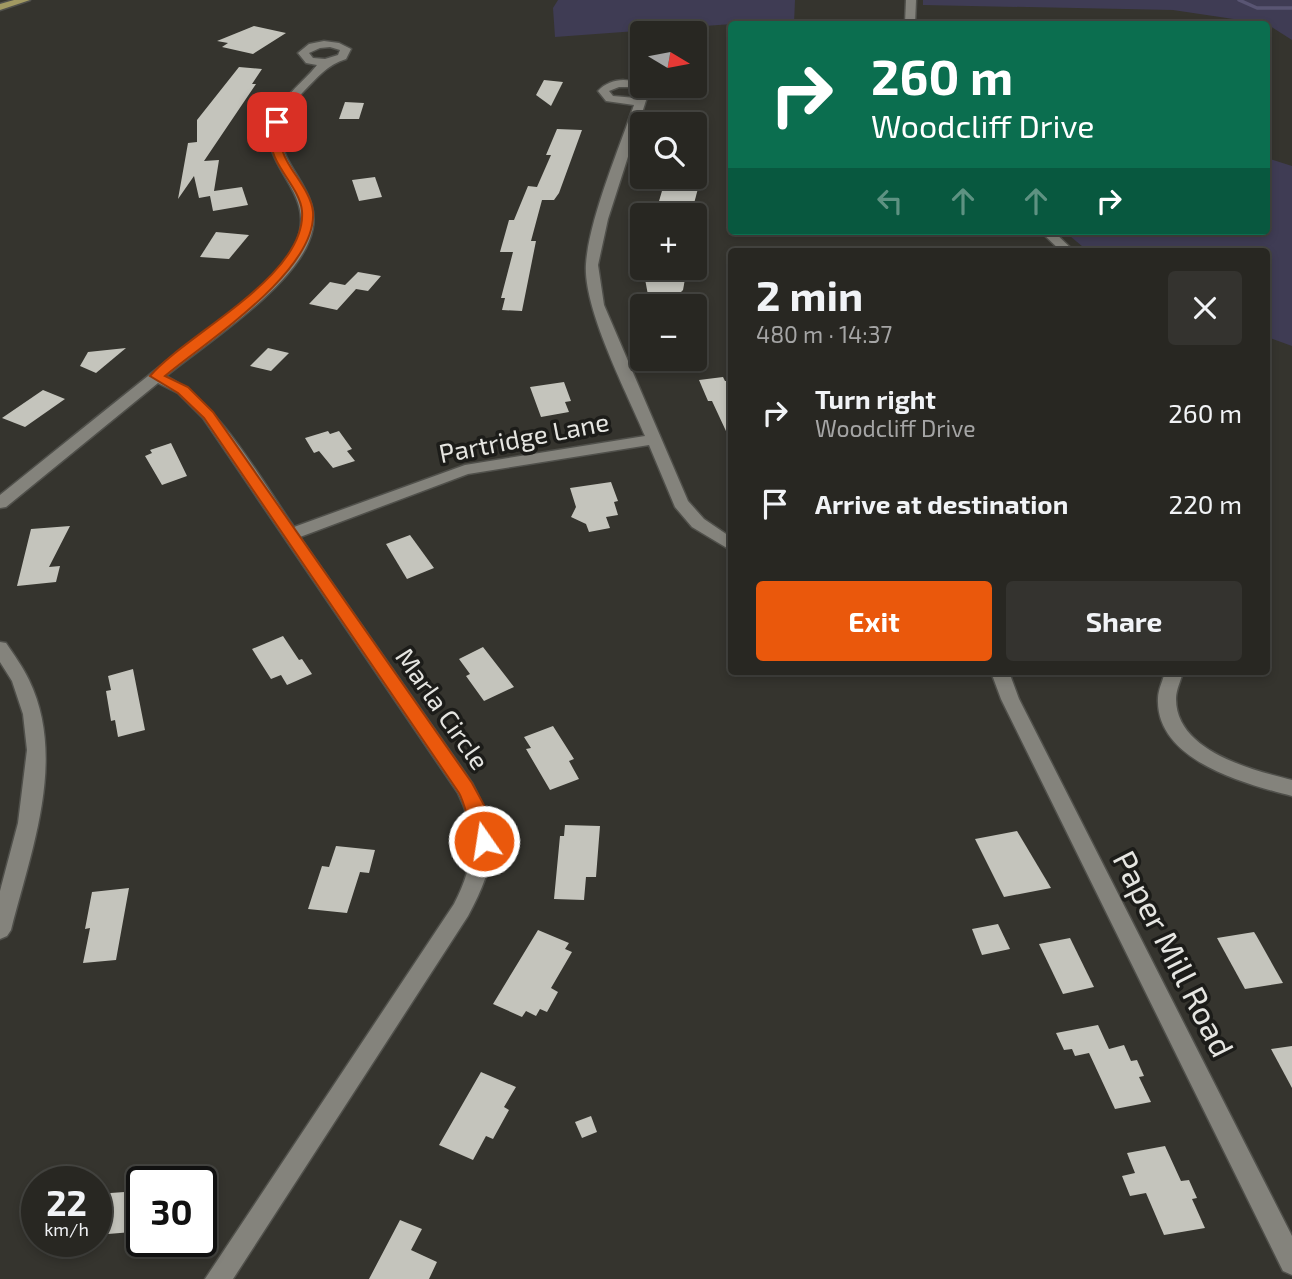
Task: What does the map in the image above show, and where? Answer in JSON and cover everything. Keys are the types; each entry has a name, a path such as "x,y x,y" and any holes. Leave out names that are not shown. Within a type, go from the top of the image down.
{"main road":[{"path":"0,7 25,0"}],"street":[{"path":"910,21 911,0"},
{"path":"0,503 267,286 300,247 307,228 307,209 301,192 279,155 275,130 285,106 325,62"},
{"path":"640,102 598,232 592,265 600,316 652,440 688,513 709,532 728,543"},
{"path":"1050,235 1065,248"},
{"name":"Marla Circle","path":"156,376 183,390 200,404 470,796 482,824 483,857 479,875 461,909 218,1279"},
{"name":"Partridge Lane","path":"289,535 465,470 652,440"},
{"path":"0,648 14,666 24,688 38,738 33,795 0,930"},
{"name":"Paper Mill Road","path":"1001,675 1010,699 1292,1262"},
{"path":"1173,675 1166,690 1168,721 1186,745 1256,780 1292,788"}],"shaded area":[{"path":"558,0 795,0 794,21 728,21 728,24 707,26 707,21 630,21 630,31 555,37 553,8"},
{"path":"923,0 1292,0 1292,40 1270,26 1270,21 1247,21 1173,10 923,5"},
{"path":"1270,159 1292,166 1292,346 1270,338 1270,248 1084,248 1069,235 1270,235"}],"building":[{"path":"254,26 286,33 253,54 222,47 228,43 217,41"},
{"path":"239,67 262,69 252,84 256,84 204,161 219,160 214,191 242,187 248,205 213,211 210,196 199,198 194,176 178,199 188,143 197,142 197,120"},
{"path":"544,80 563,82 551,106 536,95"},
{"path":"345,102 364,103 359,119 339,119"},
{"path":"557,129 582,130 559,193 554,200 542,200 531,241 536,241 522,311 502,310 505,298 501,298 513,252 500,252 509,220 514,220 528,186 537,187 551,155 546,155"},
{"path":"375,177 382,197 359,201 352,180"},
{"path":"663,189 698,189 694,203 658,203"},
{"path":"216,232 249,235 229,259 200,257"},
{"path":"358,272 381,276 368,291 356,289 337,310 309,304 330,282 345,285"},
{"path":"645,280 685,280 683,290 679,294 648,294"},
{"path":"126,348 96,373 80,366 88,352"},
{"path":"268,348 289,353 271,371 250,366"},
{"path":"723,377 728,381 728,435 712,401 708,401 699,380"},
{"path":"564,382 571,401 565,402 569,412 541,417 530,387"},
{"path":"43,390 65,399 25,427 2,418"},
{"path":"328,431 330,434 339,431 352,449 347,451 355,461 333,468 319,451 314,453 305,438"},
{"path":"171,443 187,476 162,485 145,456 152,453 150,450"},
{"path":"611,482 618,501 614,502 618,515 606,517 610,528 589,532 586,524 571,517 576,507 570,488"},
{"path":"70,526 49,567 60,566 56,582 17,586 31,529"},
{"path":"410,535 434,568 407,579 386,544"},
{"path":"283,636 312,674 287,685 281,675 271,679 252,649"},
{"path":"483,647 514,687 484,701 466,676 470,674 459,659"},
{"path":"133,669 145,730 118,737 115,720 111,721 106,691 111,690 108,676"},
{"path":"553,726 574,759 569,761 579,779 550,790 526,749 531,748 524,737"},
{"path":"565,825 600,826 596,877 586,877 584,900 554,899 560,836 564,836"},
{"path":"1017,831 1051,888 1004,897 975,839"},
{"path":"336,846 375,850 369,873 360,872 347,913 308,909 322,866 329,867"},
{"path":"129,888 116,960 83,963 90,928 85,929 92,892"},
{"path":"998,924 1010,949 982,955 972,929"},
{"path":"538,930 569,943 565,949 572,952 551,988 558,992 547,1012 540,1009 536,1016 526,1011 522,1017 493,1004"},
{"path":"1254,932 1283,983 1245,989 1217,938"},
{"path":"1070,938 1094,987 1063,994 1039,944"},
{"path":"1098,1025 1109,1049 1124,1045 1131,1061 1137,1060 1144,1076 1139,1077 1151,1102 1115,1109 1089,1053 1075,1056 1072,1049 1064,1050 1056,1033"},
{"path":"1292,1046 1292,1088 1271,1049"},
{"path":"481,1072 516,1087 504,1107 509,1110 493,1139 486,1136 473,1160 439,1145"},
{"path":"591,1116 597,1132 582,1138 575,1122"},
{"path":"1165,1146 1181,1181 1189,1180 1197,1198 1192,1199 1205,1228 1164,1235 1146,1193 1130,1196 1122,1176 1135,1173 1127,1153"},
{"path":"126,1192 126,1232 112,1234 112,1193"},
{"path":"400,1220 422,1229 411,1250 437,1262 429,1279 369,1279"}],"waterway":[{"path":"1239,0 1257,8 1292,8"}],"route":[{"path":"277,122 275,138 279,155 301,192 307,209 307,228 300,247 279,276 156,376 183,390 200,404 208,415 465,788 482,824 484,841"}]}
